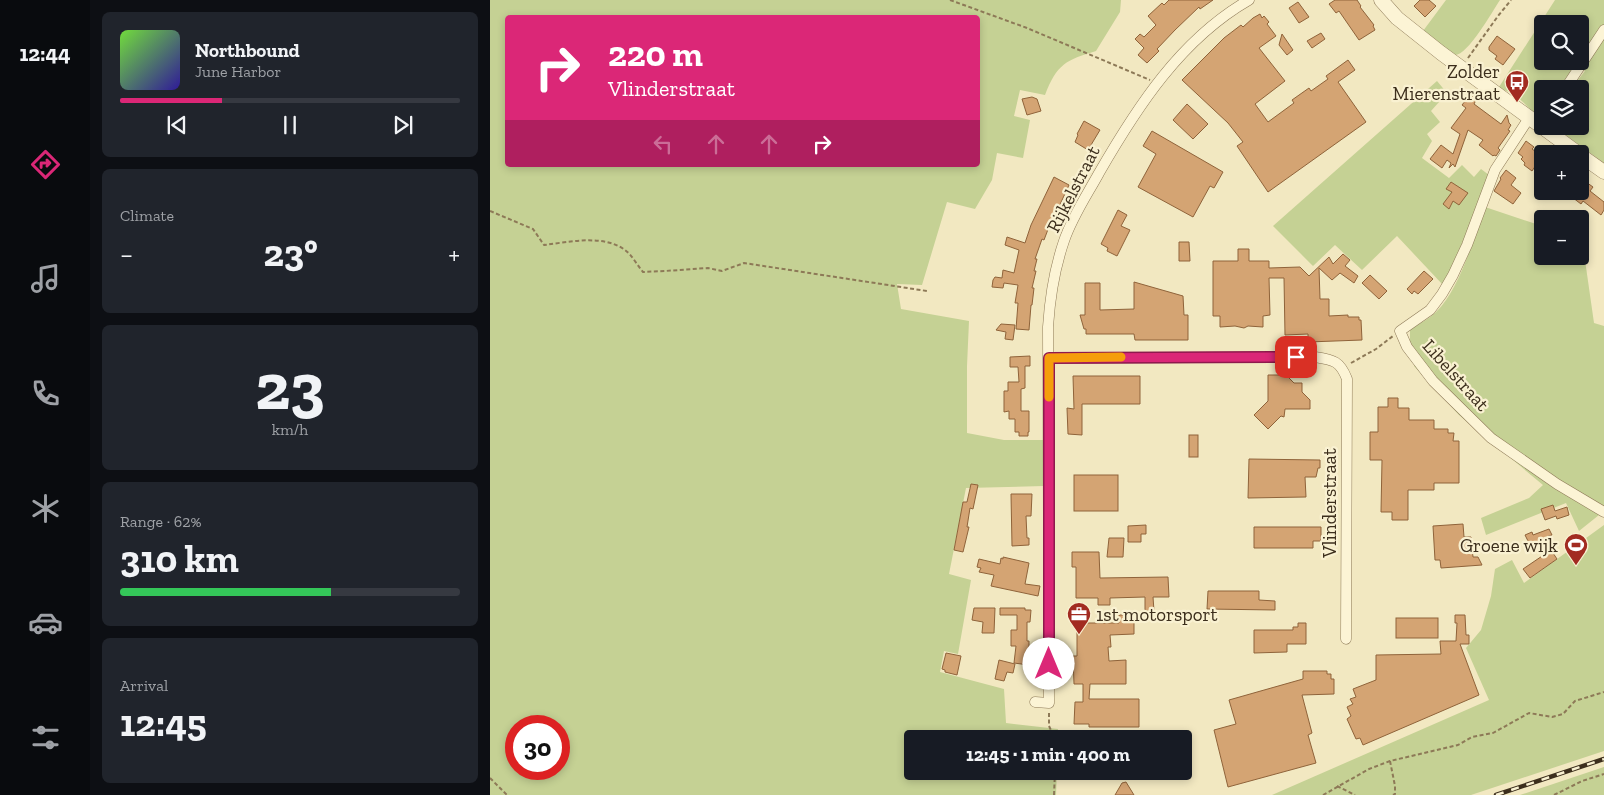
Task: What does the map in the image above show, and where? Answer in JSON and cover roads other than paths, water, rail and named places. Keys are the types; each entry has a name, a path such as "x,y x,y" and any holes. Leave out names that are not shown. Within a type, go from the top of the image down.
{"street":[{"name":"Rijkelstraat","path":"1035,702 1049,703 1048,326 1050,292 1064,240 1074,217 1121,135 1156,82 1196,40 1233,9 1249,0"},
{"path":"1382,0 1397,18 1461,68 1534,120"},
{"path":"1571,80 1604,30"},
{"name":"Libelstraat","path":"1534,125 1495,170 1467,245 1442,294 1430,310 1400,331 1406,347 1433,381 1491,438 1557,484 1604,512"},
{"path":"1554,135 1567,145"},
{"path":"1589,161 1604,172"},
{"name":"Vlinderstraat","path":"1049,358 1316,357 1334,360 1343,369 1347,379 1346,639"}],"railway":[{"path":"1496,795 1604,759"}],"place":[{"name":"Zolder Mierenstraat","path":"1517,103"},
{"name":"Groene wijk","path":"1576,566"},
{"name":"1st motorsport","path":"1079,635"}]}
